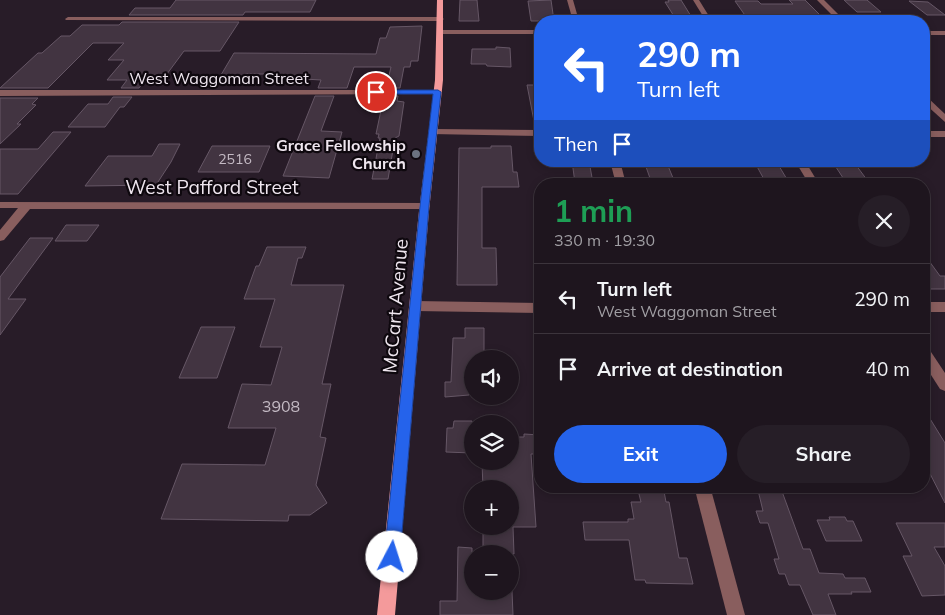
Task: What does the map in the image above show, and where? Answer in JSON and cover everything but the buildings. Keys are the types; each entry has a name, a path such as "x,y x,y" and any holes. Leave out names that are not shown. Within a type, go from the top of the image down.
{"main road":[{"name":"McCart Avenue","path":"386,615 424,206 438,92 441,32 440,0"}],"street":[{"path":"570,0 574,15"},
{"path":"696,0 706,15"},
{"path":"820,0 836,15"},
{"path":"68,19 441,19"},
{"path":"441,32 534,32"},
{"path":"930,33 945,33"},
{"name":"West Waggoman Street","path":"0,93 438,92"},
{"path":"930,105 945,119"},
{"path":"434,132 534,132"},
{"path":"930,134 945,134"},
{"path":"804,167 810,178"},
{"name":"West Pafford Street","path":"0,205 424,206"},
{"path":"0,237 27,205"},
{"path":"415,306 534,308"},
{"path":"930,307 945,307"},
{"path":"930,362 945,386"},
{"path":"704,493 736,615"}],"place":[{"name":"Grace Fellowship Church","path":"416,154"}],"route":[{"path":"376,92 438,92 424,206 392,557"}]}
